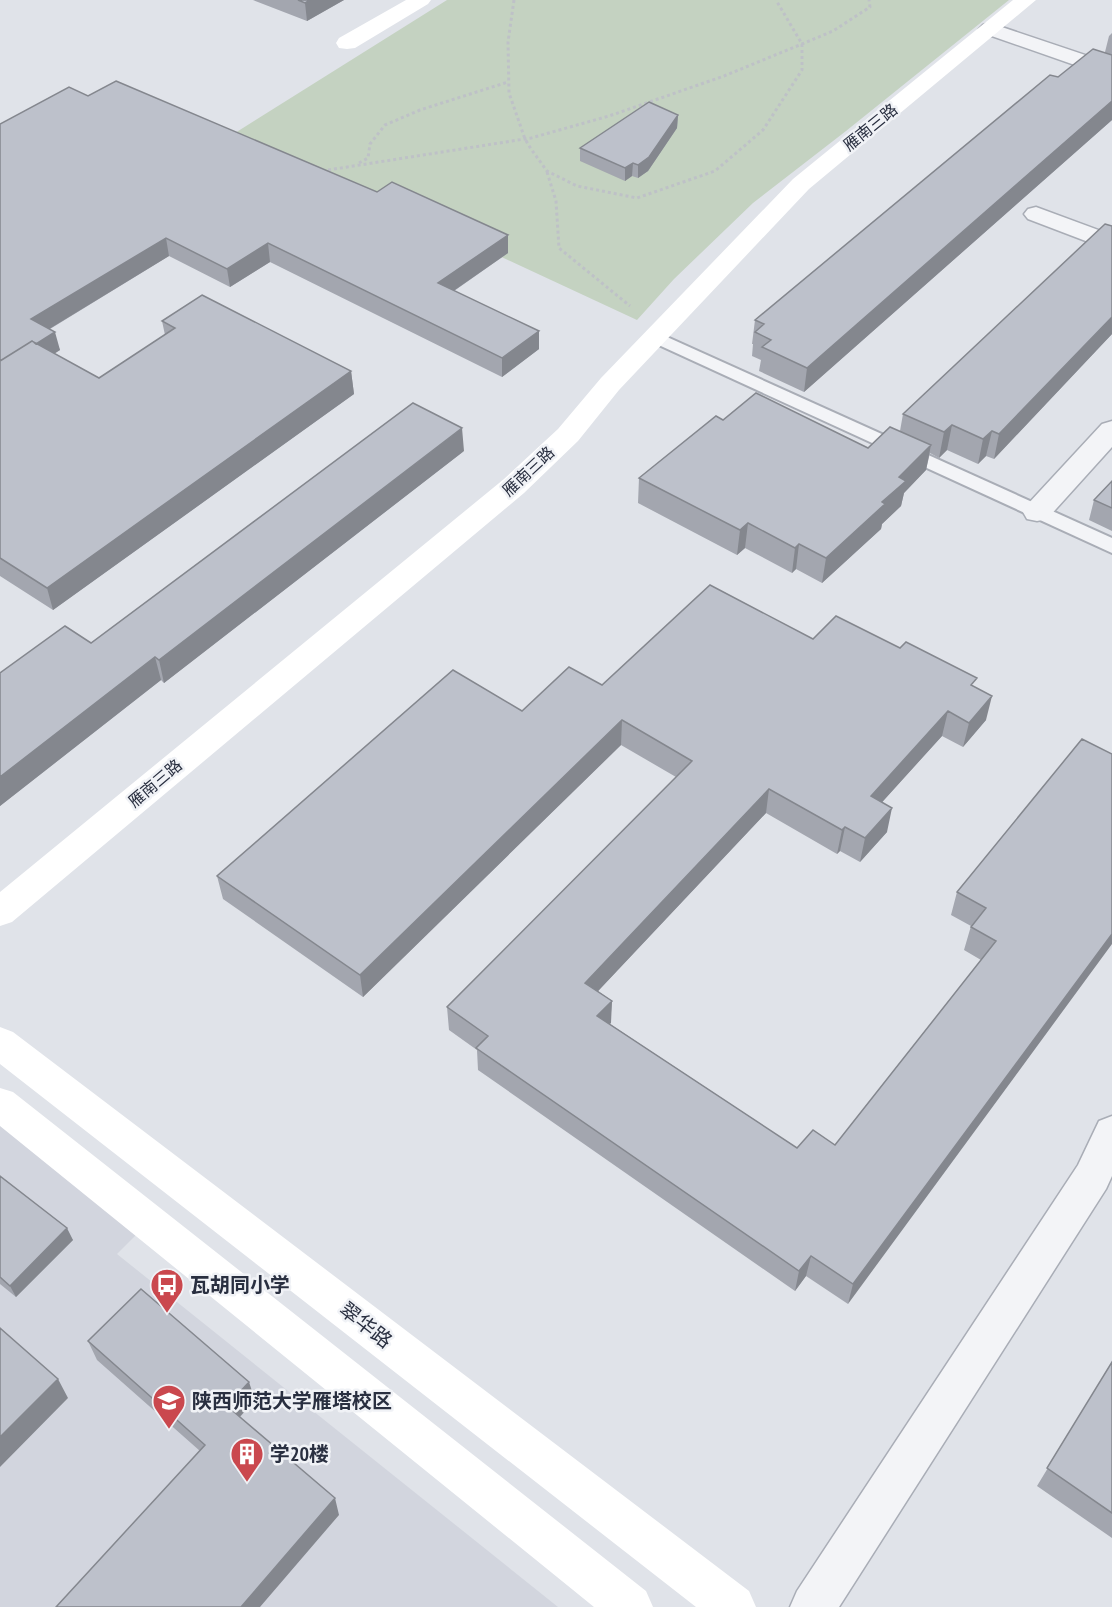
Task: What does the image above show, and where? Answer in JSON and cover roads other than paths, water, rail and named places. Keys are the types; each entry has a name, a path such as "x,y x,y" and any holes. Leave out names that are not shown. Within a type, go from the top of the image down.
{"street":[{"path":"347,42 421,0"},
{"name":"雁南三路","path":"0,912 514,486 568,435 610,384 801,184 1026,0"},
{"path":"990,30 1112,71"},
{"path":"1036,214 1112,244"},
{"path":"1037,512 1112,430"},
{"name":"翠华路","path":"0,1043 733,1607"},
{"path":"0,1104 630,1607"},
{"path":"813,1607 1092,1177 1112,1133"}],"lane":[{"path":"656,337 1112,546"}],"place":[{"name":"瓦胡同小学","path":"167,1314"},
{"name":"陕西师范大学雁塔校区","path":"169,1430"},
{"name":"学20楼","path":"247,1483"}]}
